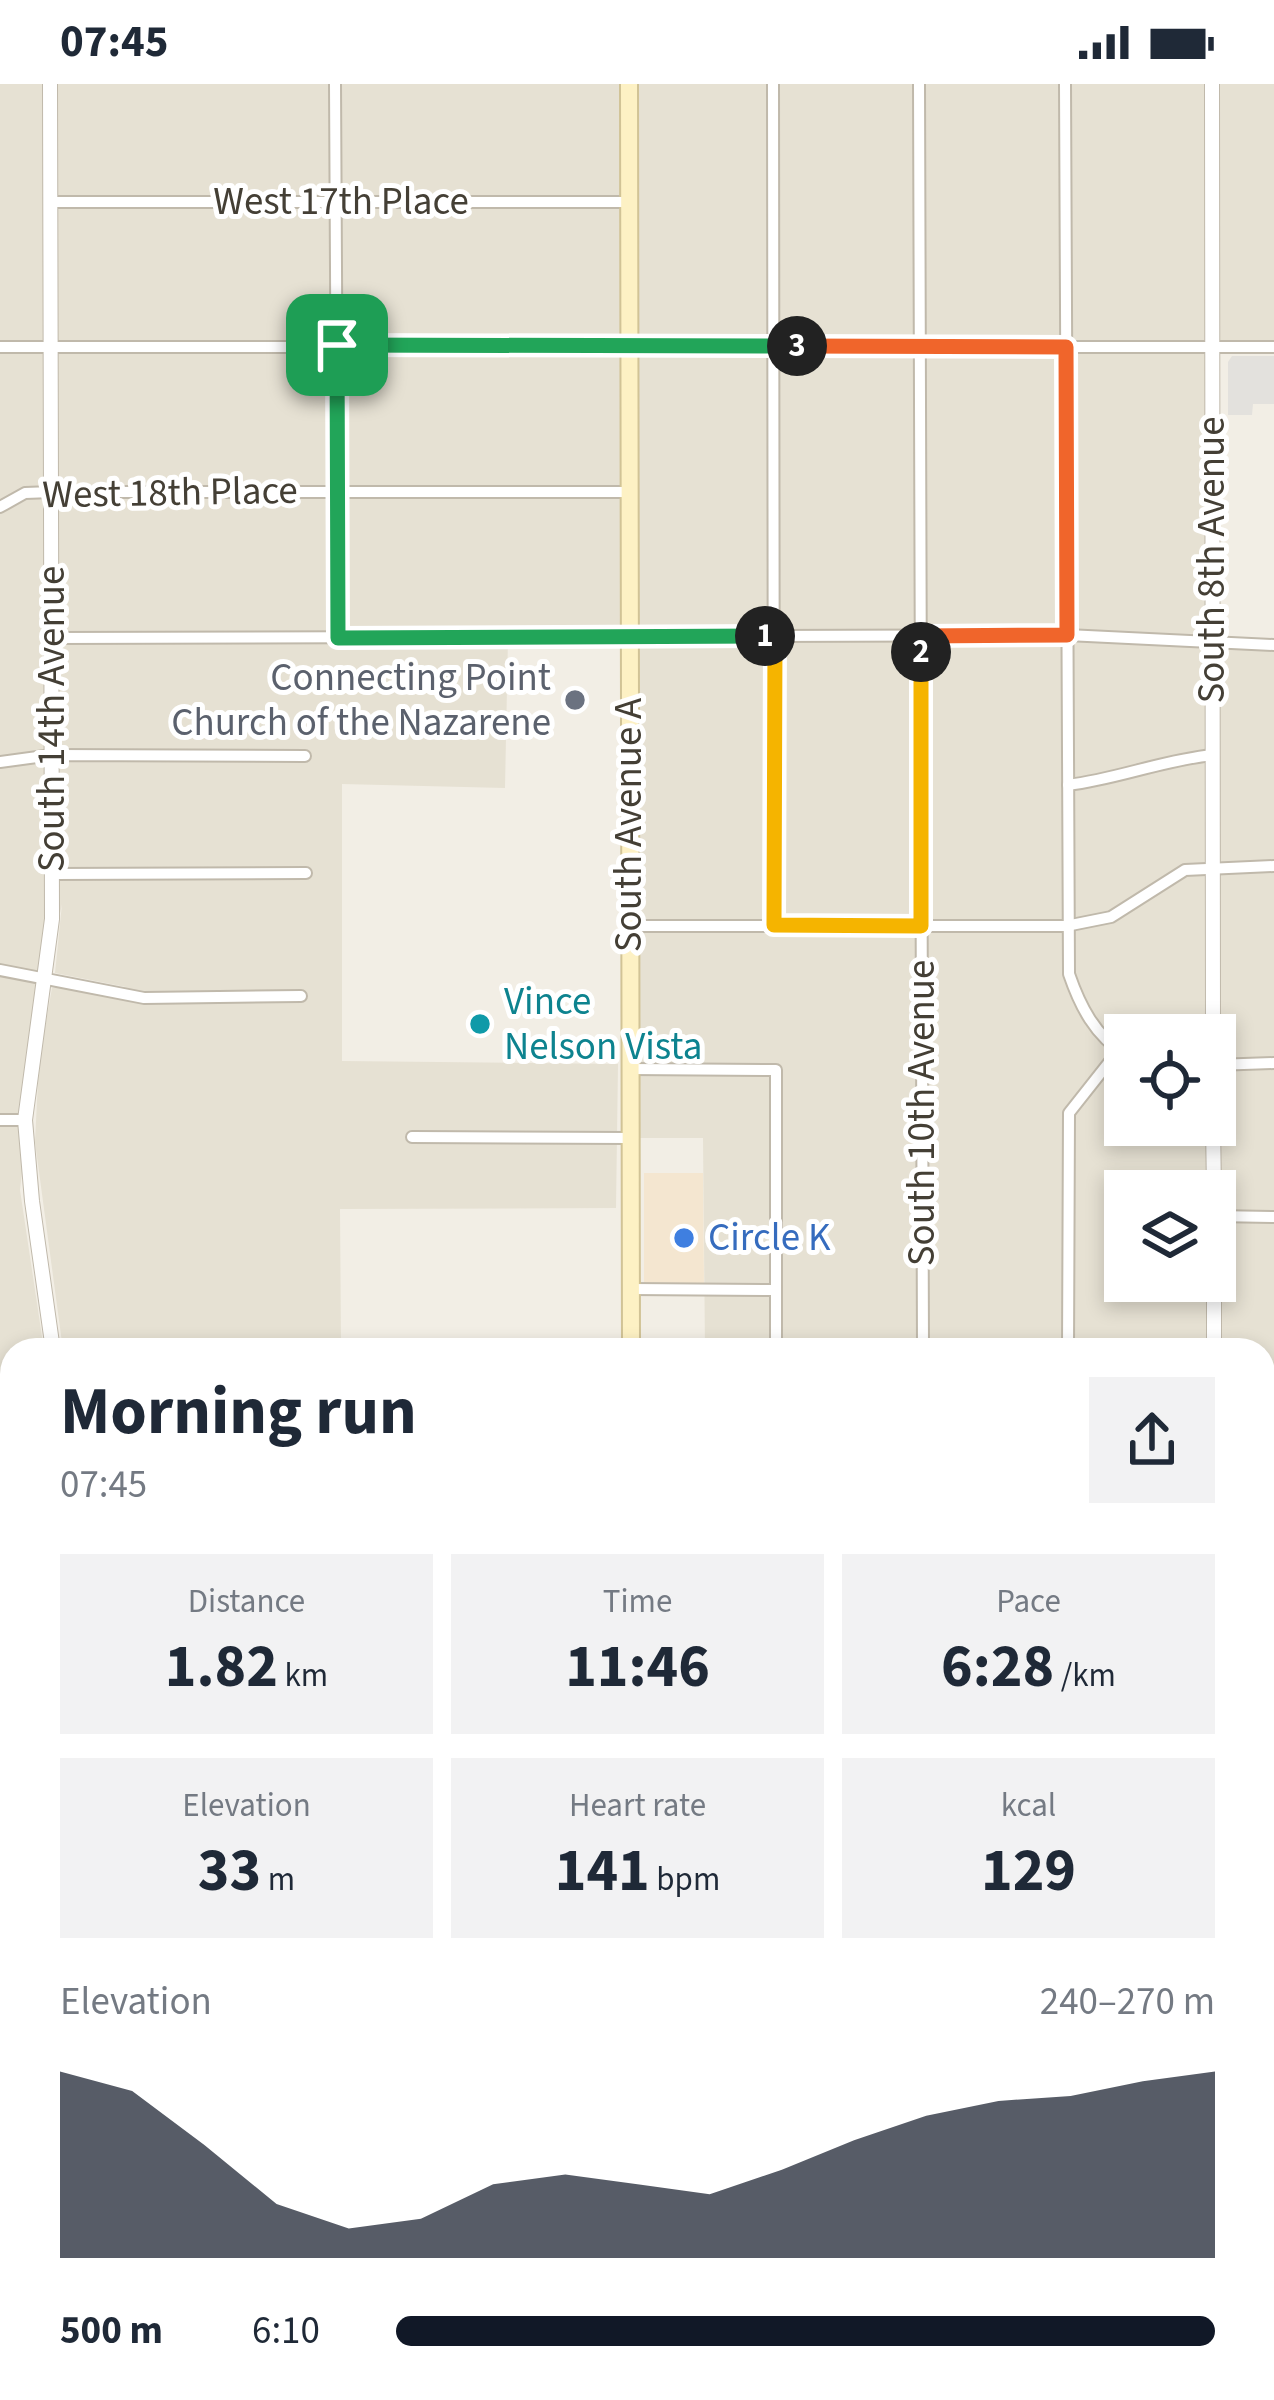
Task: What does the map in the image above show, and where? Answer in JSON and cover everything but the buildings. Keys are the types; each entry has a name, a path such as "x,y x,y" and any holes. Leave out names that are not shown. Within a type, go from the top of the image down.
{"main road":[{"name":"South Avenue A","path":"629,84 631,1338"}],"street":[{"name":"South 14th Avenue","path":"50,84 53,874 26,1120 51,1338"},
{"path":"335,84 338,638"},
{"path":"773,84 774,925"},
{"name":"South 10th Avenue","path":"919,84 923,1338"},
{"path":"1065,84 1066,926 1069,974 1080,1004 1104,1036"},
{"name":"South 8th Avenue","path":"1211,84 1213,1014"},
{"name":"West 17th Place","path":"51,202 630,202"},
{"path":"0,347 1274,346"},
{"name":"West 18th Place","path":"0,507 25,494 52,492 631,492"},
{"path":"52,638 1067,635 1274,645"},
{"path":"0,762 52,755 305,756"},
{"path":"1068,785 1213,755"},
{"path":"628,926 1066,926 1111,917 1172,877 1213,866 1274,866"},
{"path":"53,874 306,873"},
{"path":"0,970 144,998 301,996"},
{"path":"1236,1064 1274,1063"},
{"path":"630,1069 776,1070 776,1338"},
{"path":"1068,1338 1069,1113 1104,1073"},
{"path":"0,1120 26,1120"},
{"path":"412,1137 630,1138"},
{"path":"1236,1216 1274,1216"},
{"path":"631,1289 776,1290"},
{"path":"1214,1302 1214,1338"}],"shaded area":[{"path":"0,84 1274,84 1274,346 1213,347 1213,643 1274,644 1274,1338 705,1338 703,1138 630,1138 630,638 508,638 505,788 342,784 342,1061 618,1064 616,1208 340,1209 341,1338 61,1338 35,1142 39,1060 52,988 126,987 55,973 62,904 40,1009 20,1190 42,1338 0,1338"},
{"path":"1232,356 1274,356 1274,404 1253,404 1252,415 1228,415"},
{"path":"644,1173 703,1173 704,1290 644,1290"}],"place":[{"name":"Connecting Point Church of the Nazarene","path":"575,700"},
{"name":"Vince Nelson Vista","path":"480,1024"},
{"name":"Circle K","path":"684,1238"}],"route":[{"path":"337,345 1066,347 1067,635 921,636 921,926 774,925 775,636 338,638 337,345"}]}
